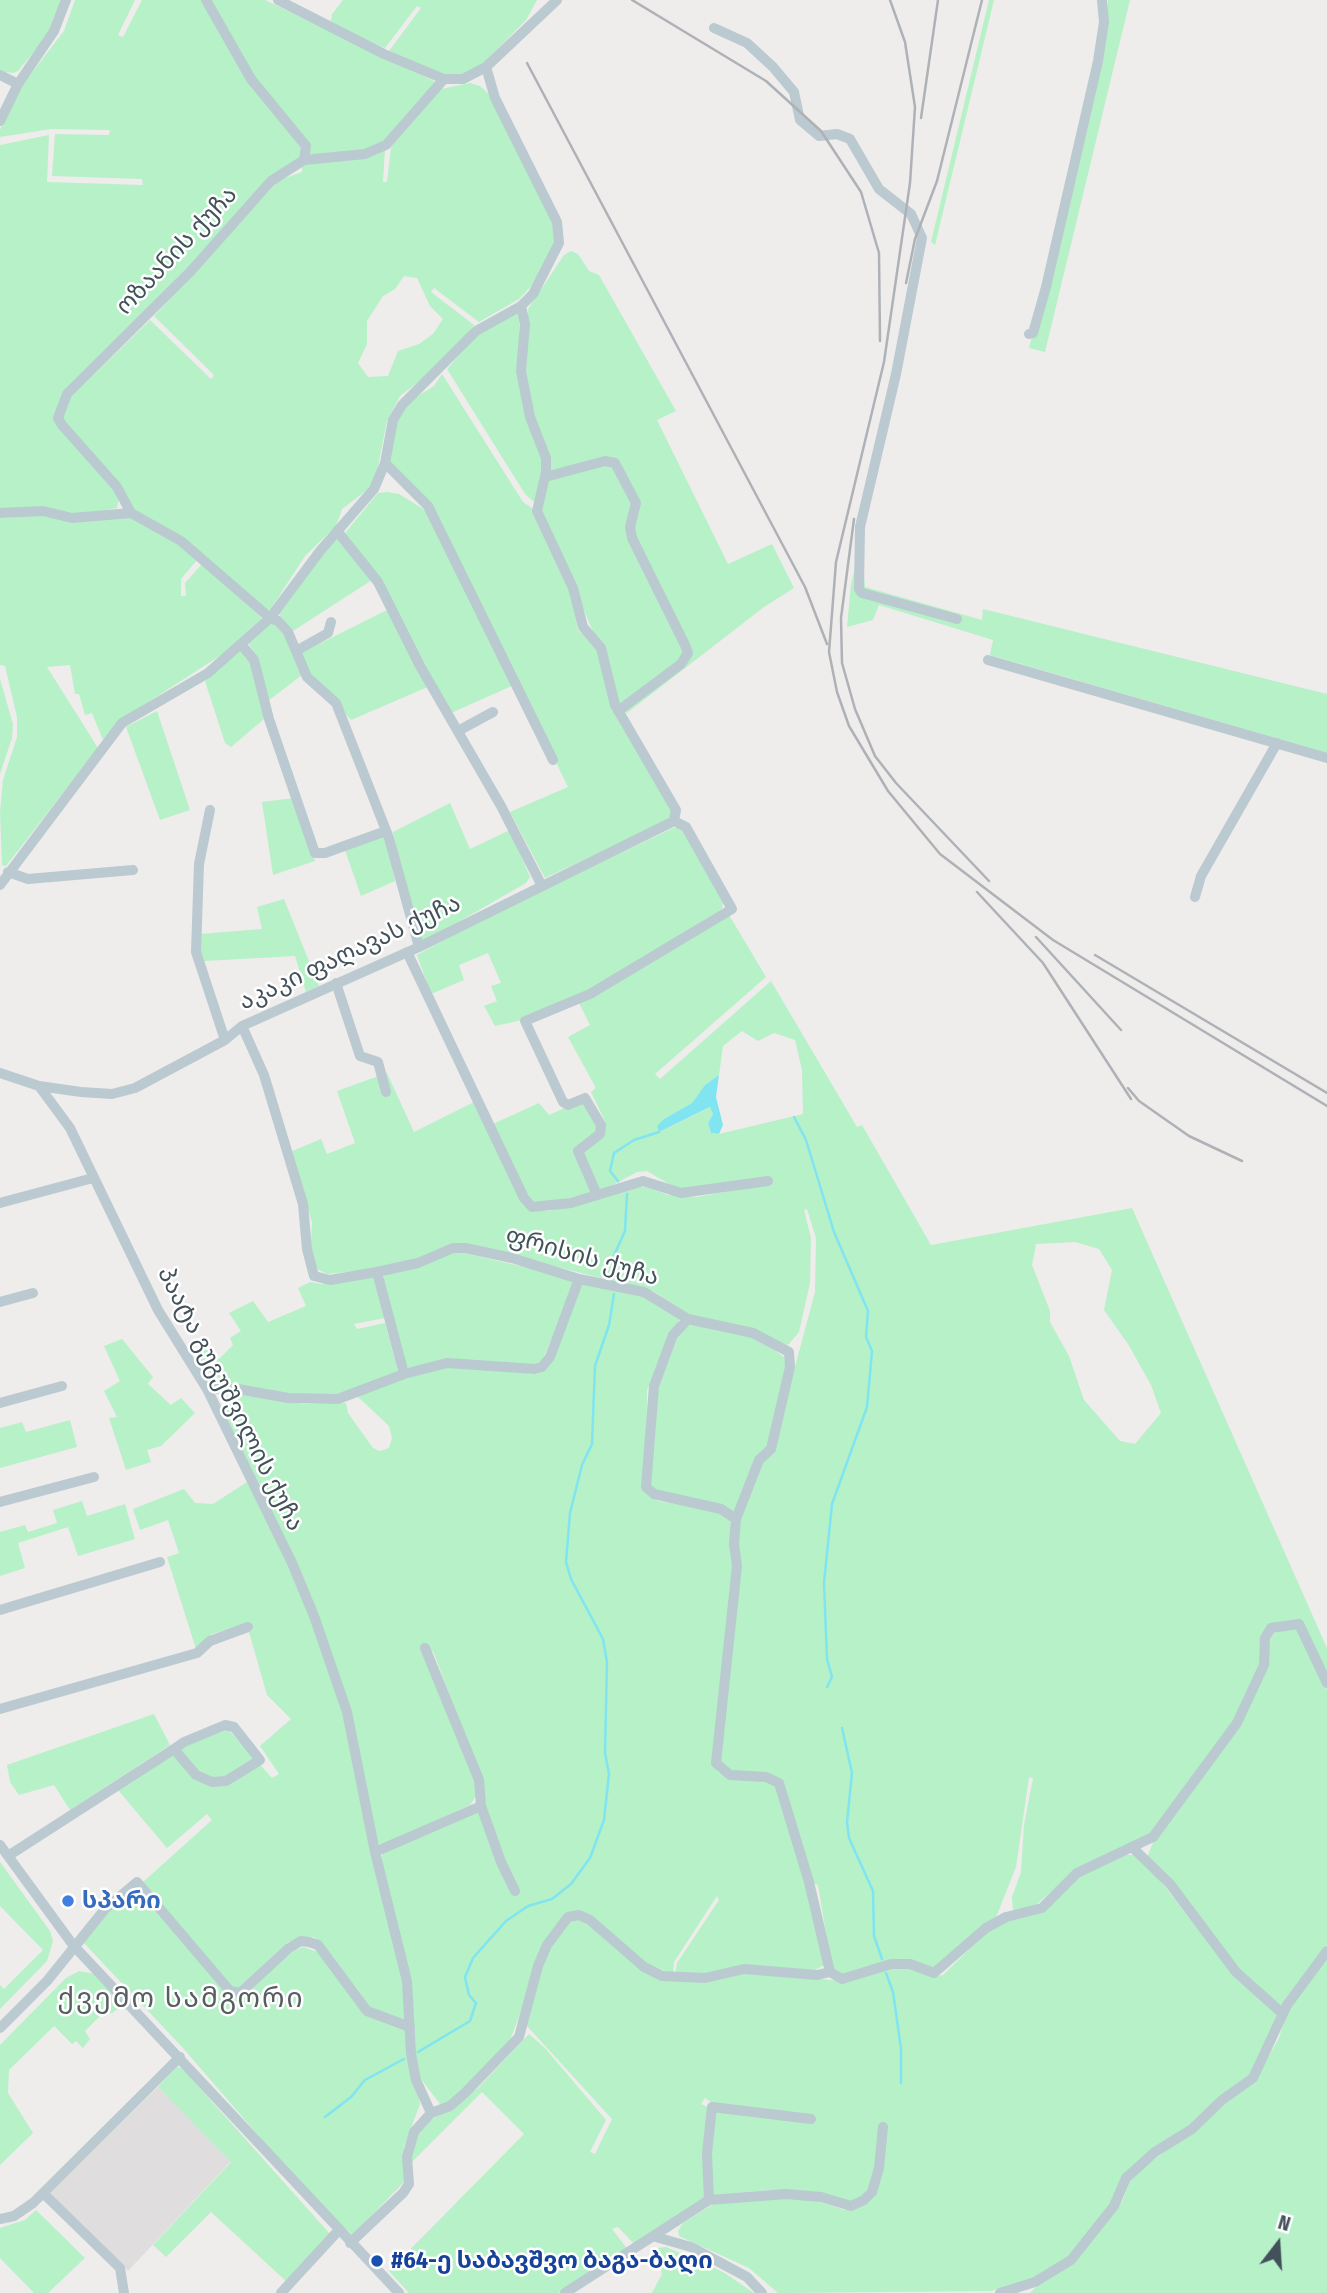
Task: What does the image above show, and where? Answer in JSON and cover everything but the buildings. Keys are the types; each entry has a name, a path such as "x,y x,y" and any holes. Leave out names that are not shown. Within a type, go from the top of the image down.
{"street":[{"path":"0,121 18,83 54,31 66,0"},
{"path":"206,0 251,79 306,146 304,160"},
{"path":"278,0 383,54 444,79 463,79 486,66 558,0"},
{"path":"1029,334 1033,333 1046,287 1098,61 1104,22 1102,0"},
{"path":"714,28 747,43 773,67 794,92 800,120 819,136 837,134 850,139 878,189 911,214 922,238 896,374 860,527 859,589 862,593 957,619"},
{"path":"0,885 122,723 208,673 270,618 373,489 385,463 393,420 402,405 476,331 521,306 533,294 559,243 558,222 495,98 486,66"},
{"path":"3,76 18,83"},
{"name":"ოზაანის ქუჩა","path":"131,513 117,488 62,425 58,418 63,400 190,272 271,181 304,160 365,154 386,145 444,79"},
{"path":"521,306 525,324 521,371 530,417 546,457 545,477 537,511 573,588 583,627 601,648 618,711 676,810 674,821 686,827 732,909 590,994 525,1021 563,1102 568,1105 585,1098 601,1125 600,1134 578,1151 597,1195"},
{"path":"545,477 605,461 615,463 636,503 630,527 632,538 688,653 681,664 618,711"},
{"path":"385,463 428,506 553,760"},
{"path":"0,513 43,511 72,518 131,513 181,541 288,632 307,677 335,703 386,831 419,947"},
{"path":"337,531 378,582 542,886"},
{"path":"296,651 328,633 331,622"},
{"path":"241,644 254,660 269,719 315,853 326,853 386,831"},
{"path":"988,660 1327,758"},
{"path":"458,731 493,712"},
{"path":"1195,897 1201,876 1277,743"},
{"path":"210,810 200,864 196,952 225,1040"},
{"name":"აკაკი ფაღავას ქუჩა","path":"0,1073 39,1086 111,1094 135,1088 225,1040 242,1026 419,947 674,821"},
{"path":"8,872 28,879 133,870"},
{"path":"407,952 524,1198 532,1206 546,1207 643,1181 681,1193 768,1181"},
{"path":"336,984 359,1056 378,1062 386,1092"},
{"name":"ფრისის ქუჩა","path":"242,1026 264,1075 303,1204 307,1224 307,1249 314,1276 330,1280 377,1272 418,1263 453,1248 465,1248 522,1261 579,1279 644,1292 688,1319 753,1333 789,1352 790,1367 771,1449 759,1460 736,1519 734,1544 737,1566 716,1763 720,1769 730,1774 766,1777 779,1783 809,1882 830,1972"},
{"name":"პაატა გუგუშვილის ქუჩა","path":"39,1086 70,1128 158,1310 207,1389 292,1563 314,1616 347,1712 374,1852 407,1981 416,2080 431,2113"},
{"path":"0,1203 93,1178"},
{"path":"377,1272 404,1374"},
{"path":"207,1389 238,1389 288,1398 338,1399 404,1374 447,1363 542,1367 550,1357 579,1279"},
{"path":"0,1301 33,1293"},
{"path":"688,1319 673,1335 654,1387 646,1487 654,1494 721,1509 736,1519"},
{"path":"0,1403 62,1386"},
{"path":"0,1502 94,1477"},
{"path":"0,1610 160,1562"},
{"path":"350,2243 403,2193 409,2184 407,2157 409,2142 414,2132 431,2113 458,2100 519,2037 538,1966 557,1928 568,1917 579,1915 590,1920 644,1966 662,1976 705,1978 744,1969 817,1975 830,1972 842,1979 891,1964 910,1964 934,1973 986,1928 999,1921 1042,1908 1077,1872 1153,1837 1237,1723 1265,1665 1265,1638 1271,1628 1299,1624 1327,1683"},
{"path":"0,1709 197,1653 210,1640 248,1627"},
{"path":"425,1648 479,1780 481,1806 501,1862 515,1891"},
{"path":"8,1856 174,1749 230,1725 260,1757 259,1762 226,1781 212,1782 196,1776 174,1749"},
{"path":"374,1852 481,1806"},
{"path":"0,1844 73,1945 180,2057 338,2231 399,2293"},
{"path":"1133,1847 1170,1884 1236,1972 1283,2014"},
{"path":"0,2028 47,1981 73,1945 105,1909 136,1882 230,1991 240,1993 289,1948 301,1941 309,1942 318,1945 367,2011 410,2027"},
{"path":"1000,2293 1035,2282 1071,2260 1114,2206 1126,2178 1155,2152 1192,2129 1222,2100 1253,2078 1283,2014 1327,1951"},
{"path":"0,2219 23,2211 43,2193 180,2057"},
{"path":"709,2200 707,2153 712,2106 811,2119"},
{"path":"565,2293 656,2237 709,2200 786,2194 821,2197 851,2206 872,2192 879,2168 883,2127"},
{"path":"43,2193 120,2268 124,2293"},
{"path":"281,2293 338,2231"},
{"path":"656,2237 691,2247 747,2277 762,2293"}],"shaded area":[{"path":"158,2087 231,2161 128,2271 49,2193"}],"green space":[{"path":"0,0 63,0 52,30 18,71 13,73 0,71"},
{"path":"75,0 135,0 118,35 123,37 142,0 204,0 223,35 302,144 303,153 55,411 115,490 119,498 117,508 85,514 0,511 0,145 49,135 47,182 143,185 142,179 52,176 55,134 109,135 110,130 51,129 0,137 0,130 17,92 64,31"},
{"path":"209,0 265,0 436,82 376,149 308,157 257,84"},
{"path":"343,0 537,0 526,20 479,68 471,73 446,76 389,51 421,8 417,6 385,48 345,31 331,21 332,14"},
{"path":"989,0 994,0 935,245 931,242"},
{"path":"1108,0 1130,0 1045,352 1029,348 1076,165 1107,23"},
{"path":"470,83 480,86 492,97 555,222 556,236 548,261 537,280 519,299 479,322 434,288 431,292 474,325 443,363 400,396 387,421 376,476 367,490 342,509 336,526 305,556 270,610 265,609 131,507 62,416 68,400 150,320 211,379 214,375 154,316 279,180 302,172 302,164 376,155 385,149 383,182 387,182 391,147 441,89","holes":["404,276 417,278 430,306 443,319 433,334 419,344 398,351 388,376 368,377 358,363 367,344 367,321 383,296 395,289"]},
{"path":"571,251 578,254 589,271 599,275 676,411 657,420 728,564 772,544 794,588 764,607 627,713 618,706 592,629 540,511 550,471 535,419 526,372 528,309 564,255"},
{"path":"516,312 520,315 518,369 543,463 537,500 533,501 525,494 447,369 475,337"},
{"path":"442,374 523,502 535,510 570,589 578,630 597,648 610,701 672,809 669,820 545,878 510,812 568,787 442,526 387,460 396,424 403,411 416,397 434,386"},
{"path":"378,493 399,494 425,510 514,685 451,713 345,533"},
{"path":"41,515 133,516 177,542 197,560 181,579 181,596 186,596 185,583 202,564 262,618 221,655 122,719 103,740 92,713 85,715 79,694 75,694 70,665 47,667 98,748 6,866 2,865 0,812 3,780 17,737 17,717 5,666 0,665 0,518"},
{"path":"337,539 372,580 293,631 278,613"},
{"path":"861,543 865,587 982,620 983,609 1327,694 1327,753 990,655 993,640 879,605 873,620 847,627 851,584"},
{"path":"387,610 430,686 351,720 308,671 301,653"},
{"path":"272,622 287,638 302,675 268,701 257,656 248,643"},
{"path":"240,648 251,660 264,719 231,747 225,743 205,681"},
{"path":"0,679 13,724 12,738 0,774"},
{"path":"157,711 190,810 160,820 126,727"},
{"path":"294,798 315,861 273,875 262,802"},
{"path":"450,803 470,849 510,830 530,877 526,883 420,944 393,832"},
{"path":"673,828 682,828 723,902 722,909 593,989 522,1020 495,1026 484,1006 497,1001 491,986 501,983 488,953 459,965 464,980 431,994 417,955 528,894 554,885"},
{"path":"381,834 387,839 395,881 361,896 345,850"},
{"path":"284,899 319,986 306,992 295,956 204,961 200,950 200,934 262,929 257,907"},
{"path":"729,915 766,977 655,1074 660,1079 771,981 857,1127 862,1125 931,1245 1132,1208 1327,1648 1327,1675 1303,1622 1270,1624 1262,1664 1235,1721 1150,1835 1076,1871 1032,1908 1013,1910 1012,1897 1021,1872 1024,1825 1033,1778 1029,1777 1016,1867 995,1920 935,1969 909,1962 843,1974 832,1969 818,1885 812,1883 784,1784 733,1771 722,1764 719,1752 739,1518 761,1461 773,1449 815,1292 816,1238 807,1209 804,1210 811,1238 810,1283 799,1332 788,1345 688,1314 653,1291 469,1245 374,1269 327,1274 315,1268 311,1245 312,1222 290,1152 321,1139 327,1154 355,1143 337,1091 387,1073 414,1132 474,1102 528,1209 548,1211 581,1204 633,1186 646,1187 668,1195 697,1197 770,1184 679,1190 647,1171 637,1172 600,1192 583,1157 584,1150 602,1138 605,1121 591,1092 596,1088 568,1037 590,1025 579,1003","holes":["742,1031 758,1041 774,1033 795,1040 802,1070 803,1114 719,1134 711,1133 708,1123 713,1114 711,1107 659,1132 664,1119 692,1103 705,1085 719,1075 723,1046","1075,1242 1099,1249 1112,1270 1104,1310 1128,1344 1151,1385 1161,1413 1135,1444 1120,1441 1084,1400 1069,1356 1050,1322 1050,1311 1032,1265 1036,1244"]},
{"path":"581,1101 600,1128 580,1145 591,1193 545,1204 533,1204 525,1196 493,1124 539,1103 549,1115"},
{"path":"455,1251 568,1277 574,1284 541,1364 533,1366 489,1361 406,1368 382,1279 386,1274"},
{"path":"369,1276 375,1279 385,1318 354,1324 357,1329 385,1323 398,1371 339,1397 288,1395 236,1386 217,1377 193,1360 207,1347 219,1359 233,1345 230,1338 241,1331 229,1313 253,1301 268,1322 306,1306 298,1288 310,1282 321,1284"},
{"path":"587,1283 641,1294 680,1318 647,1390 646,1492 658,1501 717,1510 730,1518 735,1565 713,1762 718,1772 729,1777 776,1782 809,1892 824,1965 815,1970 675,1975 677,1963 719,1900 717,1896 674,1962 673,1974 643,1963 581,1913 552,1930 507,2048 449,2103 440,2104 421,2079 414,2053 411,1999 380,1860 383,1853 484,1805 481,1779 433,1651 427,1654 474,1775 476,1796 470,1805 382,1845 377,1844 349,1710 221,1407 237,1394 304,1404 346,1403 348,1413 373,1448 380,1451 389,1448 392,1438 389,1426 357,1396 406,1377 450,1367 538,1374 547,1369 581,1286"},
{"path":"692,1324 745,1334 772,1348 785,1358 788,1366 770,1445 735,1513 662,1494 649,1484 655,1396 680,1331"},
{"path":"122,1339 153,1377 148,1384 171,1405 181,1398 195,1413 161,1446 147,1450 151,1462 126,1470 109,1418 117,1417 104,1391 120,1381 104,1346"},
{"path":"70,1420 77,1447 0,1468 0,1428 22,1422 26,1432"},
{"path":"247,1482 287,1560 315,1626 345,1712 403,1981 407,2024 374,2012 325,1947 314,1937 288,1942 237,1989 231,1988 142,1883 212,1820 207,1814 167,1848 118,1790 182,1747 228,1729 272,1778 279,1774 260,1746 291,1719 267,1695 249,1632 253,1630 250,1622 212,1634 196,1649 167,1557 179,1553 168,1520 140,1530 133,1509 184,1489 195,1503 213,1504"},
{"path":"82,1501 87,1516 125,1504 135,1539 78,1556 68,1527 18,1543 25,1568 0,1576 0,1532 25,1525 28,1532 57,1523 53,1510"},
{"path":"1298,1628 1327,1690 1327,1944 1283,2002 1282,2010 1237,1969 1146,1860 1154,1840 1233,1735 1273,1633"},
{"path":"154,1714 170,1745 70,1810 54,1785 19,1795 10,1782 7,1765"},
{"path":"1126,1855 1134,1855 1158,1878 1236,1977 1265,2001 1278,2016 1252,2074 1218,2098 1191,2125 1153,2150 1123,2177 1111,2205 1070,2256 1033,2279 991,2291 778,2293 749,2268 679,2236 678,2231 683,2223 715,2203 764,2198 810,2199 845,2210 856,2207 856,2202 837,2201 814,2193 770,2190 713,2195 710,2190 710,2159 714,2115 719,2110 812,2122 812,2117 714,2104 705,2098 701,2104 710,2108 704,2200 634,2244 618,2227 612,2229 629,2251 558,2293 409,2293 389,2271 524,2134 482,2092 410,2164 417,2136 431,2120 478,2088 529,2034 545,2048 606,2120 590,2152 595,2154 612,2119 527,2026 540,1969 553,1940 570,1921 578,1919 591,1923 637,1965 668,1980 707,1981 746,1972 842,1981 894,1967 912,1968 931,1977 943,1975 984,1935 1001,1923 1043,1911 1078,1876"},
{"path":"0,1862 50,1931 53,1941 47,1961 0,2009 0,1985 4,1989 43,1950 0,1906"},
{"path":"131,1890 137,1890 233,2000 294,1951 303,1947 321,1953 367,2015 408,2029 420,2104 404,2147 404,2182 353,2235 320,2207 183,2048 83,1942 85,1934"},
{"path":"1327,1956 1327,2293 1030,2293 1122,2202 1131,2178 1254,2081 1279,2038 1288,2008"},
{"path":"79,1971 96,1974 125,2004 112,2013 104,2012 85,2031 90,2039 83,2048 76,2041 72,2044 54,2026 9,2070 8,2093 33,2133 0,2165 0,2045 66,1978"},
{"path":"177,2067 182,2068 330,2234 287,2282 211,2212 166,2257 153,2245 231,2162 158,2087"},
{"path":"36,2210 85,2258 48,2293 34,2293 0,2258 0,2228 25,2220"},
{"path":"666,2247 723,2272 754,2293 652,2293 662,2274 657,2248"}],"water":[{"path":"719,1075 716,1097 723,1125 719,1134 711,1133 708,1123 713,1114 710,1107 659,1132 657,1126 664,1119 692,1103 705,1085"}],"waterway":[{"path":"794,1117 806,1140 834,1232 868,1311 866,1337 872,1351 867,1407 832,1504 824,1583 827,1659 832,1677 827,1687"},
{"path":"618,1181 610,1171 614,1153 634,1140 659,1132"},
{"path":"614,1277 612,1260 625,1231 627,1194"},
{"path":"418,2052 470,2021 476,2003 469,1995 465,1977 473,1958 506,1921 528,1906 552,1899 571,1884 590,1858 604,1820 609,1774 605,1753 607,1662 603,1639 571,1579 566,1562 570,1513 582,1465 592,1444 595,1366 609,1325 614,1294"},
{"path":"842,1728 852,1773 847,1822 849,1838 873,1891 874,1936 882,1959"},
{"path":"886,1973 893,1992 901,2049 901,2083"},
{"path":"325,2117 351,2097 365,2080 404,2059"}],"railway":[{"path":"632,0 766,81 821,131 861,192 879,253 880,341"},
{"path":"890,0 905,42 915,107 910,183 884,362 836,562 829,652 837,692 849,726 888,791 940,854 1053,940 1327,1106"},
{"path":"921,118 938,0"},
{"path":"906,283 915,239 937,181 982,0"},
{"path":"527,63 805,587 827,644"},
{"path":"854,519 841,618 842,663 855,709 875,756 896,783 989,881"},
{"path":"977,892 1043,963 1131,1099"},
{"path":"1036,937 1121,1030"},
{"path":"1095,955 1327,1093"},
{"path":"1128,1088 1139,1101 1189,1136 1242,1161"}],"place":[{"name":"სპარი","path":"68,1901"},
{"name":"#64-ე საბავშვო ბაგა-ბაღი","path":"377,2261"}],"district":[{"name":"ქვემო სამგორი","path":"181,1999"}]}
